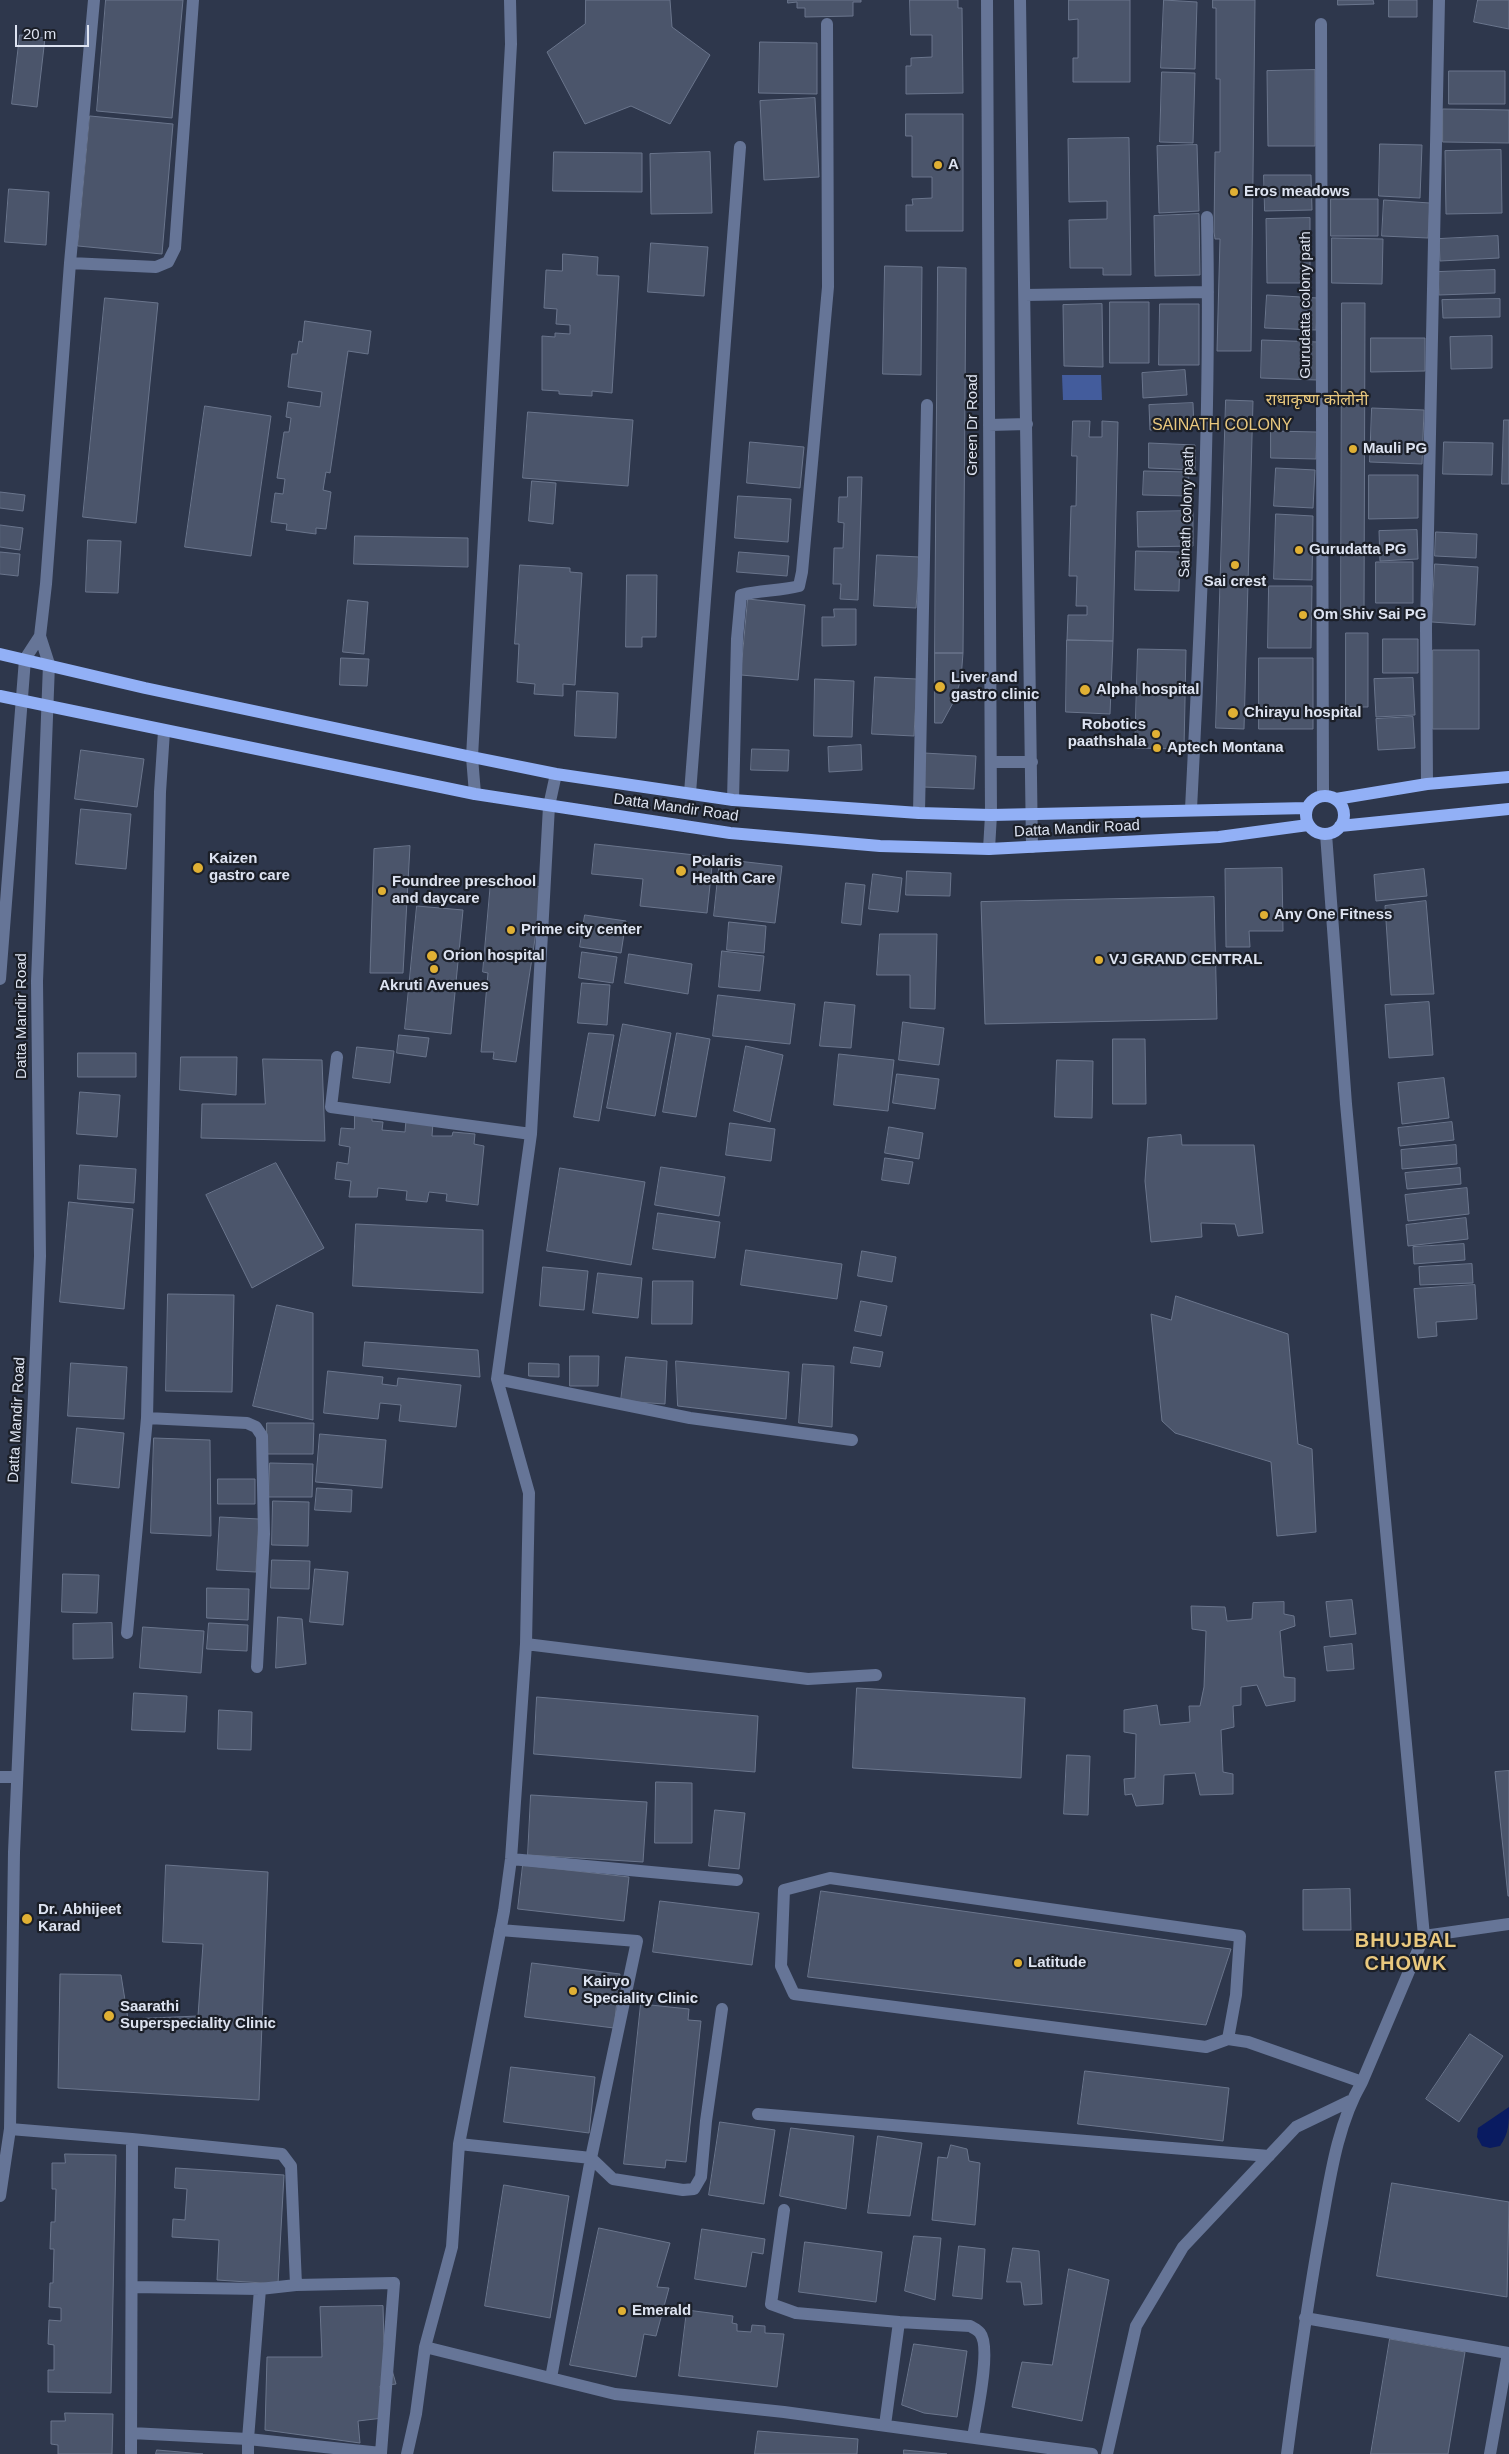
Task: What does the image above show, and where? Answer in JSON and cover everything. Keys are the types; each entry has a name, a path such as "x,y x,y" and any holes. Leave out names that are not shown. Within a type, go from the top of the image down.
{"main road":[{"name":"Datta Mandir Road","path":"0,654 145,688 556,774 733,800 991,816 1191,809 1307,808"},
{"name":"Datta Mandir Road","path":"0,696 474,794 730,833 880,846 989,849 1219,837 1308,825"},
{"path":"1336,799 1344,813 1340,826 1336,831 1326,834 1313,831 1308,825 1307,808 1310,802 1323,795 1336,799 1427,784 1509,777"},
{"path":"1340,826 1509,809"}],"street":[{"path":"40,636 70,263 94,0"},
{"path":"70,263 156,267 168,262 175,248 193,0"},
{"path":"474,794 472,757 511,44 510,0"},
{"name":"Green Dr Road","path":"986,0 991,762 989,849"},
{"path":"1020,0 1032,847"},
{"path":"1427,784 1426,627 1439,0"},
{"path":"733,800 737,639 741,596 759,590 783,590 799,586 802,572 828,287 827,24"},
{"name":"Gurudatta colony path","path":"1321,24 1323,795"},
{"path":"690,793 740,147"},
{"name":"Sainath colony path","path":"1191,809 1198,677 1208,292 1207,217"},
{"path":"1025,295 1208,292"},
{"path":"919,813 927,405"},
{"path":"989,425 1027,424"},
{"name":"Datta Mandir Road","path":"0,979 20,700 25,659 40,636"},
{"name":"Datta Mandir Road","path":"0,2196 10,2129 16,1777 40,1256 37,981 49,664 40,636"},
{"path":"127,1634 147,1418 160,802 164,731"},
{"path":"991,762 1032,762"},
{"path":"407,2454 416,2414 425,2347 452,2247 459,2144 500,1930 511,1859 526,1644 529,1493 497,1379 531,1134 548,806 556,774"},
{"path":"1287,2454 1305,2318 1332,2167 1350,2101 1362,2082 1424,1936 1349,1134 1326,834"},
{"path":"337,1057 331,1107 531,1134"},
{"path":"497,1379 690,1418 852,1440"},
{"path":"147,1418 247,1423 256,1426 262,1436 264,1534 257,1667"},
{"path":"526,1644 808,1679 876,1675"},
{"path":"0,1777 16,1777"},
{"path":"511,1859 737,1880"},
{"path":"1228,2039 1236,1995 1240,1936 830,1878 784,1890 781,1966 794,1994 1206,2047 1228,2039 1248,2042 1362,2082"},
{"path":"1424,1936 1509,1924"},
{"path":"500,1930 637,1941 591,2158 551,2378"},
{"path":"459,2144 591,2158 613,2179 683,2190 694,2189 701,2178 706,2121 722,2009"},
{"path":"1107,2454 1136,2326 1183,2248 1296,2127 1350,2101"},
{"path":"758,2114 1269,2156"},
{"path":"10,2129 282,2154 292,2166 296,2285"},
{"path":"131,2454 132,2139"},
{"path":"784,2210 771,2304 796,2312 899,2322 970,2326 980,2332 984,2343 985,2363 973,2437"},
{"path":"131,2433 248,2439 381,2454 394,2283 296,2285 260,2289 132,2287"},
{"path":"248,2454 260,2289"},
{"path":"1305,2318 1508,2353 1490,2454"},
{"path":"885,2425 899,2322"},
{"path":"425,2347 614,2394 885,2425 1092,2454"}],"shaded area":[{"path":"1062,375 1101,375 1102,400 1063,400"},
{"path":"1509,2107 1508,2128 1500,2146 1490,2148 1482,2146 1477,2137 1478,2128"}],"building":[{"path":"106,0 183,0 172,118 97,111"},
{"path":"586,0 670,0 672,27 710,55 670,124 631,106 585,124 547,52 585,24"},
{"path":"788,0 861,0 861,2 853,2 853,16 805,17 805,8 797,8 797,2 788,3"},
{"path":"910,0 958,0 958,8 962,8 963,93 906,94 906,66 911,66 911,58 932,57 932,35 911,35"},
{"path":"1069,0 1130,0 1130,82 1073,82 1073,58 1078,58 1078,19 1069,20"},
{"path":"1164,0 1197,2 1195,69 1161,68"},
{"name":"Eros meadows","path":"1213,0 1255,0 1251,351 1217,351 1220,239 1215,239 1214,232 1215,152 1220,152 1220,79 1216,79 1216,8 1213,8"},
{"path":"1338,0 1373,0 1374,4 1338,5"},
{"path":"1389,0 1417,0 1417,17 1389,17"},
{"path":"1478,0 1509,0 1509,29 1474,22"},
{"path":"20,35 45,38 37,107 12,104"},
{"path":"760,42 817,43 817,94 759,93"},
{"path":"1315,70 1315,146 1268,146 1267,71"},
{"path":"1449,71 1505,71 1505,104 1449,104"},
{"path":"1162,72 1195,73 1193,143 1160,142"},
{"path":"815,98 819,177 764,180 760,101"},
{"path":"1443,109 1509,110 1509,143 1443,142"},
{"name":"A","path":"906,114 963,114 963,231 906,231 906,205 913,205 912,199 932,198 932,177 912,177 912,136 906,136"},
{"path":"90,116 173,124 162,254 78,246"},
{"path":"1129,138 1131,275 1103,275 1103,268 1070,268 1069,220 1107,219 1107,201 1069,202 1068,139"},
{"path":"1380,144 1422,145 1420,198 1379,196"},
{"path":"1197,145 1199,211 1159,213 1157,146"},
{"path":"1501,150 1502,213 1446,214 1445,151"},
{"path":"554,152 642,153 642,192 553,191"},
{"path":"710,152 712,213 651,214 650,154"},
{"path":"1264,175 1311,175 1312,210 1265,211"},
{"path":"9,189 49,192 46,245 5,242"},
{"path":"1331,199 1378,199 1378,236 1331,236"},
{"path":"1384,200 1430,203 1428,238 1382,236"},
{"path":"1199,214 1200,275 1155,276 1154,216"},
{"path":"1310,218 1310,283 1267,283 1266,219"},
{"path":"1498,236 1499,258 1440,261 1439,239"},
{"path":"1332,238 1383,239 1382,284 1332,283"},
{"path":"651,243 708,247 704,296 648,292"},
{"path":"563,254 598,257 597,275 619,276 612,393 592,391 592,396 559,394 559,391 542,390 542,336 555,337 555,333 570,334 570,325 556,324 557,309 544,308 546,270 562,271"},
{"path":"885,266 922,267 921,375 883,374"},
{"path":"938,267 966,268 963,653 935,653"},
{"path":"1495,270 1495,293 1439,295 1438,272"},
{"path":"1267,295 1318,298 1316,330 1265,328"},
{"path":"105,298 158,303 136,523 83,517"},
{"path":"1500,299 1500,317 1443,318 1442,300"},
{"path":"1110,302 1149,302 1149,363 1110,363"},
{"path":"1342,303 1365,303 1364,619 1341,619"},
{"path":"1102,304 1103,367 1064,366 1063,305"},
{"path":"1160,304 1199,304 1199,365 1159,365"},
{"path":"305,321 371,331 368,354 348,351 330,473 326,472 323,490 331,492 326,529 316,528 316,534 286,530 287,524 271,522 275,493 283,494 285,479 277,478 284,432 289,432 291,418 286,417 288,402 320,407 322,392 288,387 292,354 297,354 299,341 302,342"},
{"path":"1492,336 1492,368 1451,369 1450,337"},
{"path":"1371,338 1425,338 1425,371 1371,372"},
{"path":"1262,340 1318,342 1317,380 1261,378"},
{"path":"1185,370 1187,395 1143,398 1142,373"},
{"name":"Sai crest","path":"1226,400 1253,401 1244,729 1216,728"},
{"path":"1193,403 1194,428 1150,430 1149,405"},
{"path":"205,406 271,416 251,556 185,547"},
{"path":"1372,408 1424,410 1422,464 1370,462"},
{"path":"528,412 633,420 628,486 523,478"},
{"path":"1504,420 1509,420 1509,484 1502,484"},
{"path":"1073,421 1090,421 1089,437 1102,437 1102,421 1118,422 1113,641 1067,640 1068,615 1087,615 1087,606 1076,606 1077,576 1069,576 1071,506 1076,506 1077,456 1072,456"},
{"path":"1271,431 1317,432 1316,459 1271,458"},
{"path":"750,442 804,447 800,488 747,483"},
{"path":"1444,442 1493,443 1492,475 1443,474"},
{"path":"1149,443 1195,445 1195,470 1149,468"},
{"path":"1276,468 1315,470 1313,508 1274,506"},
{"path":"1144,471 1189,472 1188,496 1143,495"},
{"path":"1369,475 1418,475 1418,518 1369,519"},
{"path":"848,477 862,477 858,600 840,599 841,584 833,584 834,548 843,548 844,523 838,522 839,497 847,497"},
{"path":"532,481 556,483 553,524 529,521"},
{"path":"0,492 25,495 23,511 0,508"},
{"path":"738,496 791,499 788,542 735,538"},
{"path":"1193,511 1193,546 1138,547 1137,512"},
{"path":"1276,514 1313,516 1312,580 1274,579"},
{"path":"0,525 23,528 20,550 0,547"},
{"path":"1417,530 1418,559 1380,561 1379,531"},
{"path":"1436,532 1477,534 1476,558 1435,556"},
{"path":"355,536 468,538 468,567 354,564"},
{"path":"88,540 121,541 118,593 86,592"},
{"path":"1136,551 1180,552 1179,591 1135,590"},
{"path":"0,552 20,554 18,576 0,574"},
{"path":"739,552 789,556 787,576 737,572"},
{"path":"877,555 920,557 916,608 874,606"},
{"path":"1376,562 1413,562 1413,603 1376,603"},
{"path":"1435,564 1478,567 1475,625 1432,622"},
{"path":"520,565 570,568 570,572 582,573 575,685 563,684 563,696 534,694 535,684 517,682 519,644 515,644"},
{"path":"627,575 657,575 656,637 642,637 642,647 626,647"},
{"path":"1269,586 1312,586 1311,648 1268,648"},
{"path":"748,599 805,605 798,680 741,675"},
{"path":"348,600 368,602 364,654 343,652"},
{"path":"834,609 856,609 856,645 822,646 822,617 834,617"},
{"path":"1346,633 1368,633 1368,707 1346,707"},
{"path":"1383,639 1418,639 1418,673 1383,673"},
{"path":"1067,640 1113,641 1110,714 1066,712"},
{"path":"1138,649 1186,650 1184,749 1135,748"},
{"path":"1433,650 1479,650 1479,729 1433,729"},
{"path":"935,653 963,653 961,679 954,701 942,723 935,723"},
{"path":"341,658 369,659 367,686 340,685"},
{"path":"1259,658 1313,658 1313,729 1259,729"},
{"path":"875,677 917,679 914,736 872,734"},
{"path":"1413,678 1415,715 1376,717 1374,679"},
{"path":"815,679 854,681 852,737 814,736"},
{"path":"577,691 618,693 616,738 575,736"},
{"path":"1413,717 1415,748 1378,750 1376,719"},
{"path":"861,745 862,770 829,772 828,747"},
{"path":"752,749 789,750 788,771 751,770"},
{"path":"81,750 144,759 137,807 75,799"},
{"path":"924,753 976,756 974,789 923,787"},
{"path":"81,809 131,814 126,869 76,864"},
{"path":"595,844 713,857 707,913 640,906 643,879 592,874"},
{"path":"410,846 403,973 370,973 374,849"},
{"path":"720,859 782,866 775,923 714,916"},
{"path":"1282,868 1283,931 1249,931 1250,947 1226,947 1225,869"},
{"path":"1424,869 1427,896 1376,901 1374,875"},
{"path":"907,871 951,873 950,896 906,895"},
{"path":"873,874 902,878 898,912 869,909"},
{"name":"Prime city center","path":"491,881 543,887 516,1062 493,1059 494,1052 481,1052 488,973 483,972"},
{"path":"846,883 865,885 861,925 842,923"},
{"name":"VJ GRAND CENTRAL","path":"1214,897 1217,1019 985,1024 981,902"},
{"path":"1426,901 1434,994 1391,995 1385,906"},
{"name":"Akruti Avenues","path":"417,906 463,910 451,1034 405,1029"},
{"path":"585,915 626,921 621,953 580,947"},
{"path":"729,922 766,926 764,953 727,950"},
{"path":"880,934 937,934 935,1009 910,1008 910,975 877,975"},
{"path":"722,951 764,956 760,991 719,987"},
{"path":"582,952 617,957 613,983 579,978"},
{"path":"629,954 692,964 688,994 625,983"},
{"path":"582,983 610,985 607,1025 578,1023"},
{"path":"718,995 795,1004 790,1044 713,1036"},
{"path":"825,1002 855,1005 851,1048 820,1046"},
{"path":"1429,1002 1433,1055 1389,1058 1385,1005"},
{"path":"903,1022 944,1028 939,1065 899,1060"},
{"path":"623,1024 671,1033 655,1116 607,1108"},
{"path":"589,1033 614,1035 599,1121 574,1117"},
{"path":"677,1033 710,1039 696,1117 663,1112"},
{"path":"399,1035 429,1038 426,1057 397,1053"},
{"path":"1113,1039 1145,1039 1146,1104 1113,1104"},
{"path":"746,1046 783,1055 770,1122 734,1111"},
{"path":"357,1047 394,1051 390,1083 353,1078"},
{"path":"78,1053 136,1053 136,1077 78,1077"},
{"path":"839,1054 894,1060 888,1111 834,1105"},
{"path":"181,1057 237,1057 236,1095 180,1090"},
{"path":"263,1059 322,1060 325,1141 201,1138 202,1104 265,1104"},
{"path":"1057,1060 1093,1061 1092,1118 1055,1117"},
{"path":"897,1074 939,1079 935,1109 893,1103"},
{"path":"1444,1078 1449,1118 1402,1124 1398,1083"},
{"path":"80,1092 120,1095 117,1137 77,1134"},
{"path":"355,1115 372,1117 372,1121 383,1122 382,1130 405,1132 406,1120 433,1123 432,1136 452,1136 453,1132 475,1134 474,1144 484,1146 478,1205 446,1201 447,1194 429,1192 427,1202 406,1200 407,1191 378,1188 377,1197 349,1197 351,1181 335,1179 337,1162 348,1164 350,1147 339,1145 341,1128 354,1129"},
{"path":"1452,1122 1454,1140 1400,1146 1398,1128"},
{"path":"730,1123 775,1129 771,1161 726,1155"},
{"path":"889,1127 923,1133 919,1159 885,1153"},
{"path":"1181,1135 1182,1145 1254,1145 1263,1233 1238,1236 1235,1224 1201,1223 1202,1237 1151,1242 1145,1181 1148,1138"},
{"path":"1456,1145 1457,1164 1402,1169 1401,1150"},
{"path":"885,1158 913,1162 909,1184 882,1180"},
{"path":"276,1163 324,1248 252,1288 206,1195"},
{"path":"80,1165 136,1169 134,1203 78,1199"},
{"path":"661,1167 725,1177 719,1216 655,1205"},
{"path":"560,1168 645,1182 631,1265 547,1251"},
{"path":"1460,1168 1461,1184 1407,1189 1405,1173"},
{"path":"1467,1188 1469,1214 1408,1221 1405,1195"},
{"path":"69,1202 133,1209 124,1309 60,1302"},
{"path":"658,1213 720,1222 715,1258 653,1249"},
{"path":"1466,1218 1468,1239 1408,1246 1406,1225"},
{"path":"356,1224 483,1230 483,1293 353,1286"},
{"path":"1464,1244 1465,1260 1414,1264 1413,1247"},
{"path":"746,1250 842,1264 837,1299 741,1285"},
{"path":"862,1251 896,1257 892,1282 858,1276"},
{"path":"1472,1264 1473,1283 1420,1285 1419,1267"},
{"path":"543,1267 588,1271 584,1310 540,1306"},
{"path":"598,1273 642,1278 638,1318 593,1313"},
{"path":"653,1281 693,1281 692,1324 652,1324"},
{"path":"1475,1285 1477,1319 1436,1322 1437,1336 1418,1338 1414,1289"},
{"path":"168,1294 234,1295 232,1392 166,1391"},
{"path":"1176,1296 1288,1334 1298,1444 1312,1449 1316,1532 1277,1536 1271,1462 1175,1433 1162,1421 1151,1314 1171,1320"},
{"path":"861,1301 887,1306 881,1336 855,1331"},
{"path":"277,1305 313,1313 313,1420 253,1406"},
{"path":"365,1342 478,1350 480,1377 363,1366"},
{"path":"854,1347 883,1352 880,1367 851,1363"},
{"path":"570,1356 599,1356 598,1386 570,1386"},
{"path":"626,1357 667,1361 665,1404 621,1401"},
{"path":"676,1361 789,1372 786,1419 678,1406"},
{"path":"71,1363 127,1367 124,1419 68,1416"},
{"path":"529,1363 559,1364 559,1377 529,1376"},
{"path":"803,1364 834,1366 832,1427 799,1423"},
{"path":"328,1371 383,1377 382,1384 397,1386 398,1378 461,1385 456,1427 399,1421 401,1405 380,1403 378,1419 324,1413"},
{"path":"267,1423 314,1423 313,1454 267,1454"},
{"path":"77,1428 124,1433 119,1488 72,1483"},
{"path":"320,1434 386,1440 382,1488 316,1482"},
{"path":"154,1438 210,1440 211,1536 151,1533"},
{"path":"270,1463 313,1464 312,1497 269,1497"},
{"path":"218,1479 255,1479 255,1504 218,1504"},
{"path":"317,1488 352,1490 351,1512 315,1510"},
{"path":"273,1501 309,1502 308,1546 272,1545"},
{"path":"220,1517 259,1519 256,1572 217,1570"},
{"path":"272,1560 310,1561 309,1589 271,1588"},
{"path":"315,1569 348,1572 343,1625 310,1622"},
{"path":"63,1574 99,1575 97,1613 62,1612"},
{"path":"207,1588 249,1589 248,1620 207,1618"},
{"path":"1352,1600 1356,1634 1330,1637 1326,1602"},
{"path":"1284,1602 1284,1614 1294,1616 1295,1626 1280,1631 1284,1677 1295,1678 1295,1701 1266,1706 1257,1685 1241,1687 1241,1705 1233,1706 1234,1727 1221,1730 1223,1772 1233,1774 1233,1794 1200,1795 1195,1773 1164,1775 1163,1804 1136,1806 1132,1794 1125,1795 1124,1779 1135,1778 1136,1734 1124,1732 1124,1710 1157,1705 1160,1725 1190,1722 1189,1706 1200,1706 1204,1687 1206,1631 1192,1629 1191,1606 1225,1607 1227,1621 1252,1619 1253,1603"},
{"path":"278,1617 302,1619 306,1664 276,1668"},
{"path":"112,1623 113,1658 73,1659 73,1624"},
{"path":"209,1623 248,1625 247,1651 207,1649"},
{"path":"143,1627 204,1631 201,1673 140,1668"},
{"path":"1352,1644 1354,1669 1327,1671 1324,1647"},
{"path":"857,1688 1025,1698 1021,1778 853,1768"},
{"path":"134,1693 187,1696 185,1732 132,1730"},
{"path":"537,1697 758,1716 755,1772 534,1754"},
{"path":"219,1710 252,1712 251,1750 218,1749"},
{"path":"1067,1755 1090,1756 1088,1815 1064,1814"},
{"path":"1509,1771 1509,1896 1508,1896 1495,1772"},
{"path":"656,1782 692,1783 692,1843 655,1843"},
{"path":"531,1795 647,1802 643,1862 528,1855"},
{"path":"715,1810 745,1813 739,1869 709,1866"},
{"path":"166,1865 268,1872 259,2100 58,2088 60,1974 121,1975 128,2019 198,2016 203,1944 163,1942"},
{"path":"523,1865 629,1877 624,1921 518,1909"},
{"path":"1350,1889 1351,1930 1303,1930 1303,1890"},
{"name":"Latitude","path":"821,1891 1231,1949 1206,2025 808,1977"},
{"path":"660,1901 759,1913 752,1965 653,1952"},
{"name":"Kairyo Speciality Clinic","path":"532,1963 620,1974 614,2028 525,2017"},
{"path":"641,2004 689,2009 688,2020 701,2021 686,2162 666,2160 665,2168 624,2164"},
{"path":"1470,2034 1503,2056 1459,2122 1426,2099"},
{"path":"511,2067 595,2077 589,2133 504,2122"},
{"path":"1085,2071 1229,2088 1223,2141 1078,2124"},
{"path":"720,2122 775,2130 764,2204 709,2195"},
{"path":"791,2128 854,2136 846,2209 780,2196"},
{"path":"878,2136 922,2143 910,2216 868,2213"},
{"path":"951,2145 967,2149 969,2161 980,2163 975,2225 932,2220 938,2157 947,2158"},
{"path":"65,2154 116,2155 111,2393 48,2392 48,2370 54,2370 54,2345 48,2344 49,2320 61,2321 61,2308 49,2307 50,2283 53,2283 54,2249 50,2249 51,2222 55,2222 56,2189 52,2189 52,2163 65,2163"},
{"path":"176,2168 284,2175 278,2284 217,2280 219,2240 172,2237 173,2219 185,2220 187,2189 175,2188"},
{"path":"1392,2183 1509,2202 1507,2297 1377,2276"},
{"path":"504,2185 569,2196 550,2318 485,2306"},
{"name":"Emerald","path":"599,2228 670,2243 657,2287 669,2288 656,2336 644,2334 636,2377 570,2365"},
{"path":"702,2229 765,2239 763,2254 752,2252 746,2287 695,2279"},
{"path":"914,2236 941,2238 935,2300 905,2291"},
{"path":"805,2242 882,2252 876,2302 799,2292"},
{"path":"959,2246 985,2249 982,2299 953,2296"},
{"path":"1013,2248 1039,2251 1042,2304 1024,2305 1021,2282 1007,2282"},
{"path":"1069,2269 1109,2280 1082,2421 1012,2407 1022,2362 1052,2365"},
{"path":"383,2306 384,2342 396,2384 380,2386 383,2418 358,2421 360,2443 265,2430 267,2357 322,2357 320,2307"},
{"name":"Emerald","path":"687,2310 733,2316 732,2323 737,2324 737,2331 751,2332 752,2325 765,2326 765,2333 784,2334 777,2387 679,2376"},
{"path":"1390,2339 1465,2352 1448,2454 1371,2454"},
{"path":"914,2344 967,2351 957,2417 924,2413 902,2405"},
{"path":"65,2413 113,2414 112,2454 58,2454 58,2445 51,2444 51,2421 65,2421"},
{"path":"758,2431 858,2439 857,2454 755,2454"},
{"path":"157,2450 203,2454 156,2454"},
{"path":"904,2450 947,2454 904,2454"}],"place":[{"name":"A","path":"938,165"},
{"name":"Eros meadows","path":"1234,192"},
{"name":"Mauli PG","path":"1353,449"},
{"name":"Gurudatta PG","path":"1299,550"},
{"name":"Sai crest","path":"1235,565"},
{"name":"Om Shiv Sai PG","path":"1303,615"},
{"name":"Liver and gastro clinic","path":"940,687"},
{"name":"Alpha hospital","path":"1085,690"},
{"name":"Chirayu hospital","path":"1233,713"},
{"name":"Robotics paathshala","path":"1156,734"},
{"name":"Aptech Montana","path":"1157,748"},
{"name":"Kaizen gastro care","path":"198,868"},
{"name":"Polaris Health Care","path":"681,871"},
{"name":"Foundree preschool and daycare","path":"382,891"},
{"name":"Any One Fitness","path":"1264,915"},
{"name":"Prime city center","path":"511,930"},
{"name":"Orion hospital","path":"432,956"},
{"name":"VJ GRAND CENTRAL","path":"1099,960"},
{"name":"Akruti Avenues","path":"434,969"},
{"name":"Dr. Abhijeet Karad","path":"27,1919"},
{"name":"Latitude","path":"1018,1963"},
{"name":"Kairyo Speciality Clinic","path":"573,1991"},
{"name":"Saarathi Superspeciality Clinic","path":"109,2016"},
{"name":"Emerald","path":"622,2311"}],"district":[{"name":"राधाकृष्ण कोलोनी","path":"1317,401"},
{"name":"SAINATH COLONY","path":"1222,426"},
{"name":"BHUJBAL CHOWK","path":"1406,1952"}]}
